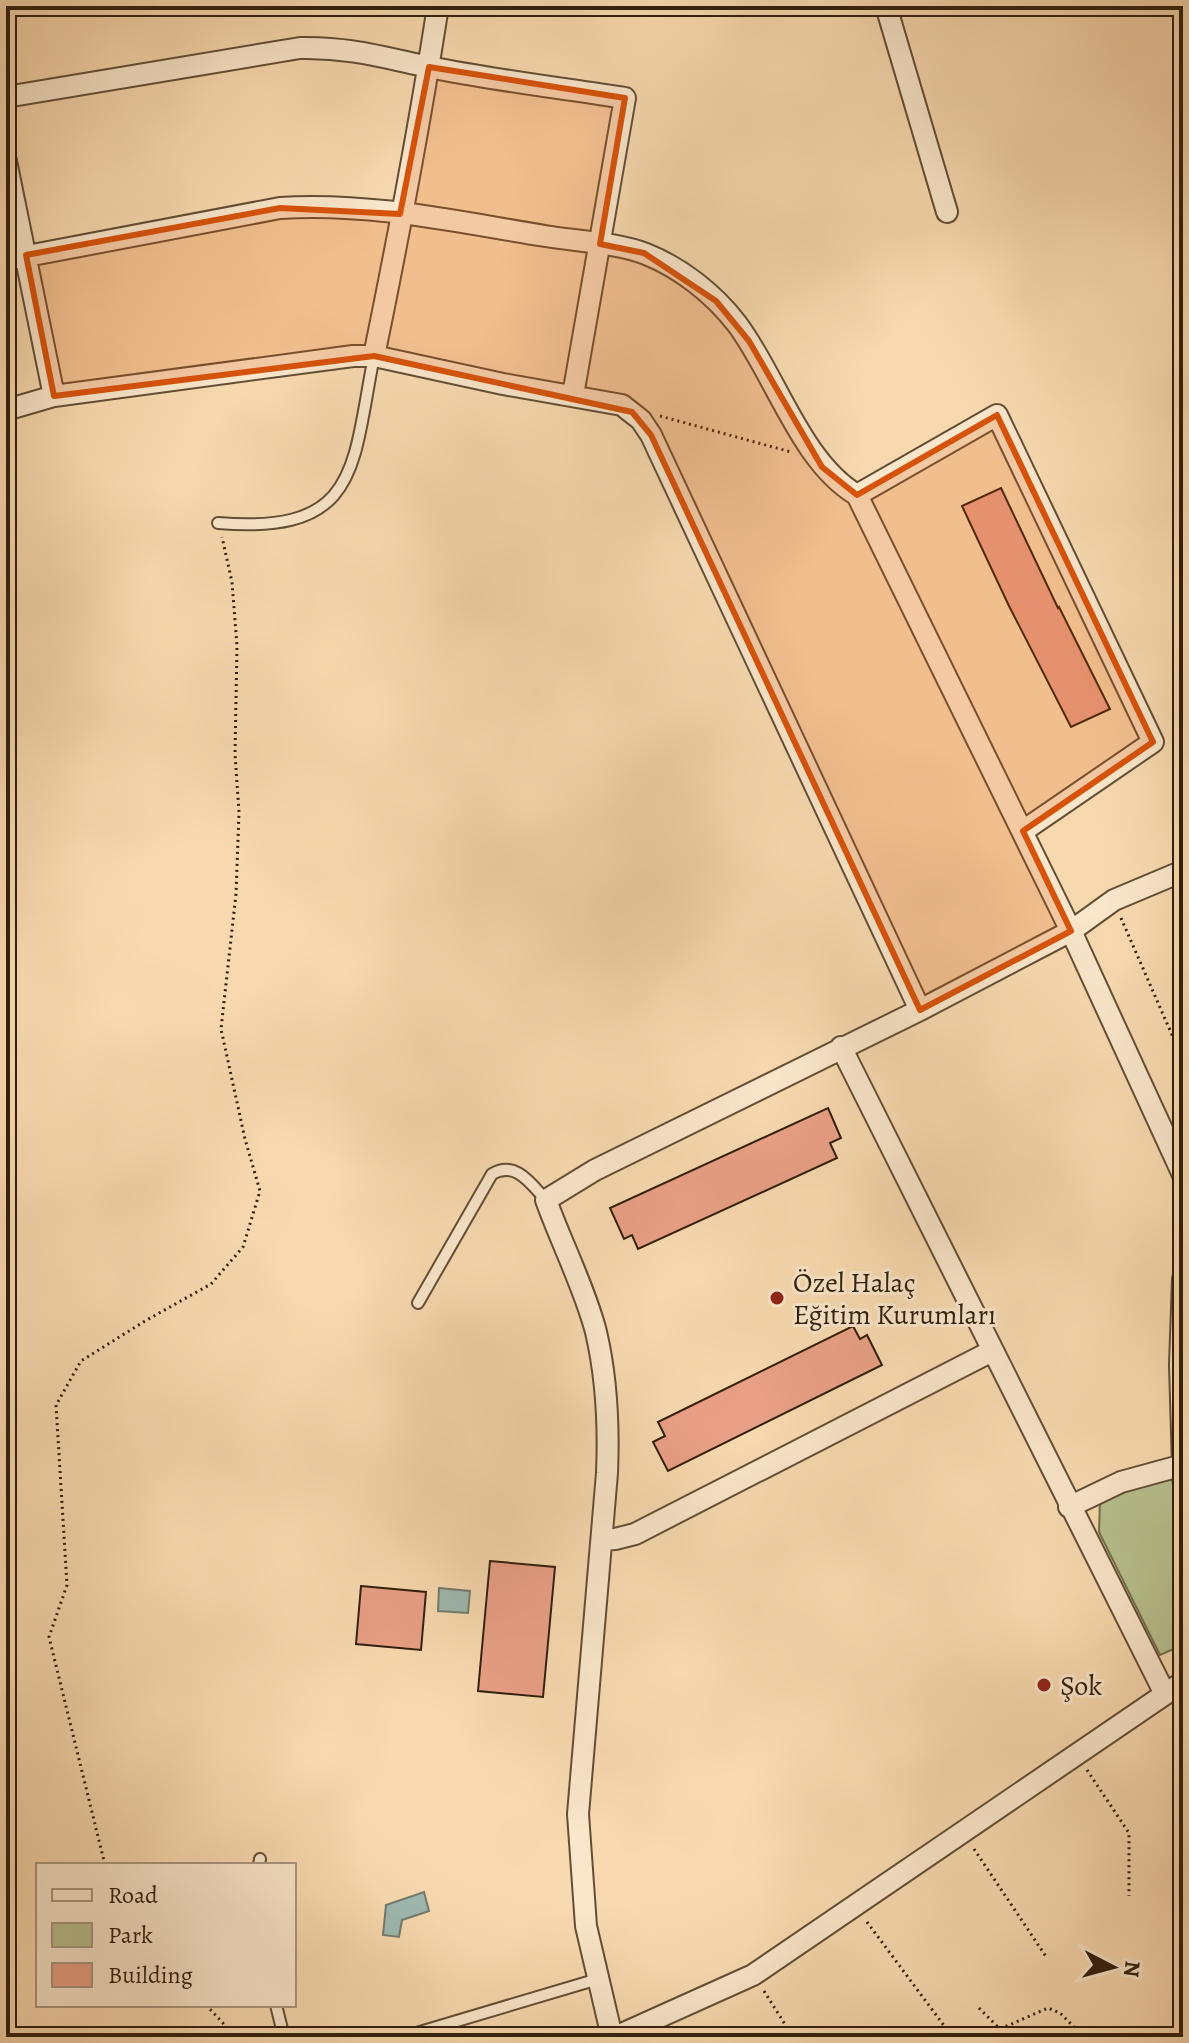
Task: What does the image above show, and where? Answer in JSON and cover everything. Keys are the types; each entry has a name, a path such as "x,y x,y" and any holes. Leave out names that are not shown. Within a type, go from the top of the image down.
{"street":[{"path":"374,356 400,214 419,136 438,6"},
{"path":"886,6 947,212"},
{"path":"6,97 300,48 349,49 429,67 625,98 573,395"},
{"path":"6,161 16,258 54,396"},
{"path":"16,258 280,208 337,207 600,244 644,253 684,275 716,301 749,341 815,457 831,477 857,495 1071,931 1183,1175"},
{"path":"6,410 54,396 353,356 374,356 503,384 622,405 641,420 651,435 920,1010"},
{"path":"857,495 997,415 1153,742 1023,831"},
{"path":"1183,871 1114,900 1071,931 920,1010 595,1170 546,1200 595,1330 609,1422 578,1814 586,1926 614,2037 753,1975 1183,1682"},
{"path":"841,1047 1165,1694"},
{"path":"1069,1507 1121,1482 1183,1466 1180,1437 1183,1279"},
{"path":"602,1540 635,1534 992,1351"}],"lane":[{"path":"218,523 242,525 290,521 323,507 351,469 374,356"},
{"path":"418,1303 492,1174 506,1169 520,1172 546,1200"},
{"path":"403,2037 598,1979"},
{"path":"276,2007 284,2037"}],"path":[{"path":"641,420 656,416 670,417 815,457"},
{"path":"105,1863 49,1637 67,1585 56,1405 81,1361 211,1284 243,1247 260,1191 245,1139 221,1029 236,894 239,812 235,754 237,646 232,582 218,523"},
{"path":"1114,900 1183,1060"},
{"path":"1076,1753 1129,1833 1129,1896"},
{"path":"963,1832 1047,1958"},
{"path":"855,1905 948,2031"},
{"path":"1183,1920 1174,1927 1183,1938"},
{"path":"753,1975 793,2037"},
{"path":"208,2007 236,2037"},
{"path":"979,2008 1000,2029 1048,2008 1060,2013 1084,2037"}],"highlighted area":[{"path":"429,67 625,98 600,244 644,253 716,301 749,341 822,467 857,495 997,415 1153,742 1023,831 1071,931 920,1010 651,435 632,412 374,356 54,396 26,255 280,208 400,214"}],"green space":[{"path":"1170,1475 1183,1512 1183,1645 1160,1655 1099,1532 1100,1500 1125,1485"}],"water":[{"path":"439,1588 470,1591 468,1613 438,1611"},
{"path":"424,1892 429,1911 402,1920 399,1937 383,1935 386,1905"}],"building":[{"path":"1001,488 1110,709 1071,727 962,506"},
{"path":"828,1108 841,1138 830,1143 837,1158 638,1249 632,1235 624,1239 610,1208"},
{"path":"853,1326 860,1339 867,1335 882,1365 668,1471 653,1442 665,1436 658,1422"},
{"path":"490,1561 555,1567 543,1697 478,1691"},
{"path":"361,1586 426,1592 421,1650 356,1644"}],"place":[{"name":"Özel Halaç Eğitim Kurumları","path":"777,1298"},
{"name":"Şok","path":"1044,1685"}]}
